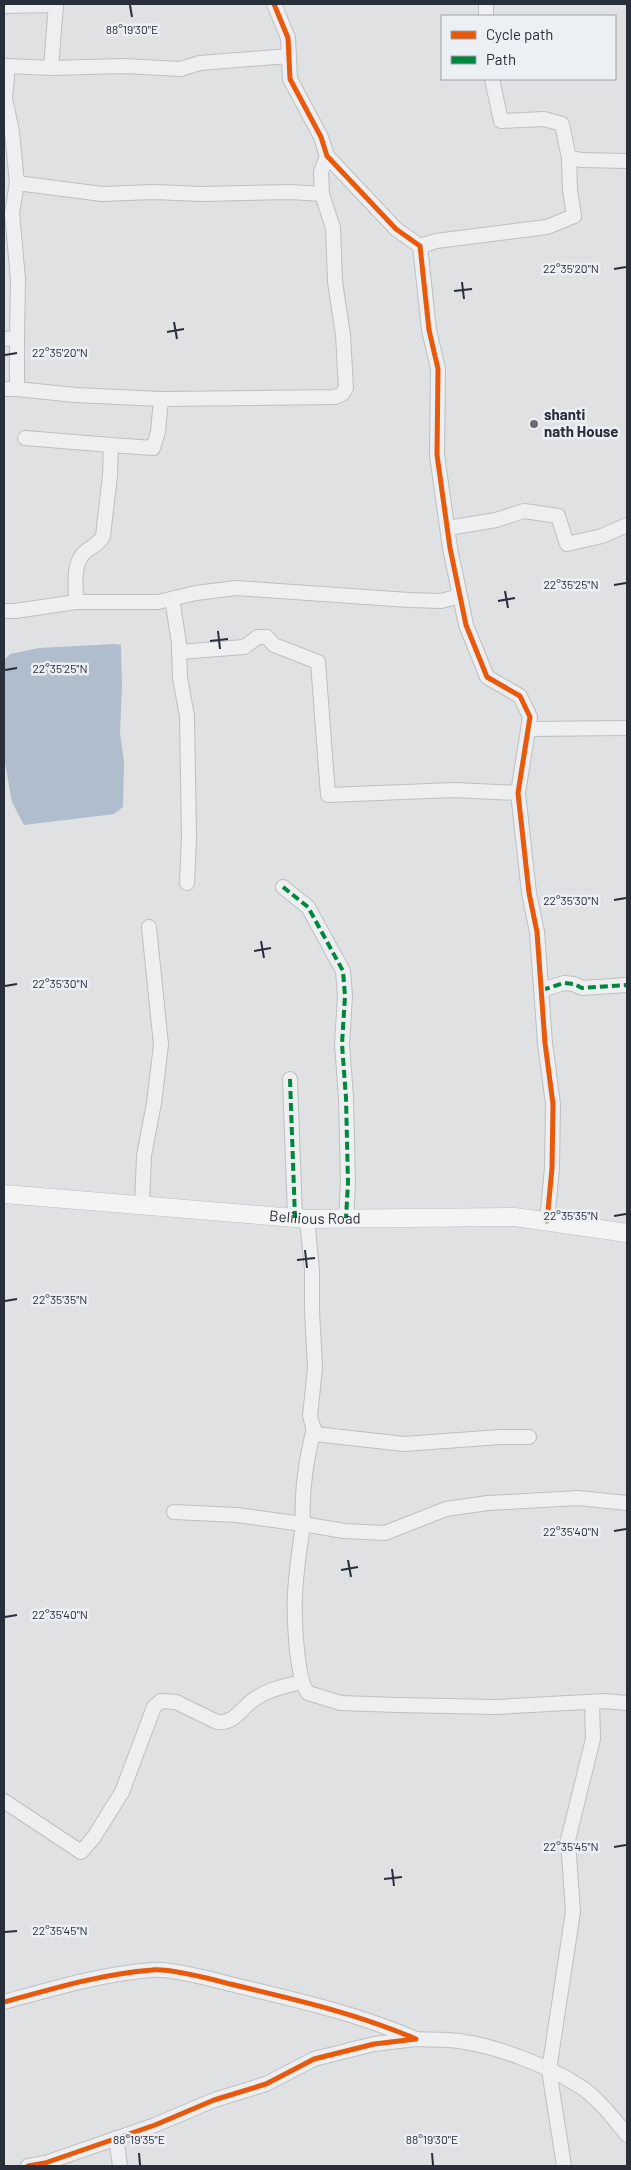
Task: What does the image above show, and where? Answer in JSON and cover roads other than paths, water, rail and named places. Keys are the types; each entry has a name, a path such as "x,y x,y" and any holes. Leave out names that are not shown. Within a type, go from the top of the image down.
{"main road":[{"name":"Belilious Road","path":"4,1194 301,1218 515,1217 627,1233"}],"street":[{"path":"4,6 56,4 51,68"},
{"path":"274,4 288,38 290,78 321,137 326,156 396,229 420,246 429,330 438,369 437,456 466,624 486,677 520,696 530,717 518,793 529,893 538,932 545,1044 553,1104 552,1168 547,1222"},
{"path":"289,56 200,63 180,69 124,66 51,68 6,66 5,98 14,150 12,212 18,279 10,338 10,389 75,396 161,399 335,398 342,394 346,388 346,365 335,282 333,228 322,194 321,172 326,156"},
{"path":"420,246 436,241 547,227 574,216 570,190 569,158 562,124 544,119 501,121 492,80"},
{"path":"569,158 627,161"},
{"path":"12,190 102,194 290,192 322,194"},
{"path":"25,438 153,448 158,432 161,399"},
{"path":"76,602 76,572 80,558 100,542 103,536 110,475 111,445"},
{"path":"448,528 496,520 524,511 558,516 567,544 602,536 627,526"},
{"path":"4,611 76,602 158,602 236,588 409,600 440,601 460,596"},
{"path":"172,598 179,652 180,678 187,716 188,838 186,883"},
{"path":"179,652 244,647 258,637 268,637 274,646 318,662 328,795 454,790 518,793"},
{"path":"528,729 627,728"},
{"path":"284,887 308,907 343,971 345,996 342,1044 346,1098 348,1183 346,1218"},
{"path":"142,1204 144,1156 154,1103 161,1045 148,927"},
{"path":"542,990 564,983 574,984 582,988 627,985"},
{"path":"290,1079 301,1218 312,1270 315,1368 310,1416 315,1434 404,1444 500,1437 529,1437"},
{"path":"314,1428 305,1466 302,1505 303,1524 295,1595 298,1656 302,1682 308,1693 341,1703 496,1707 592,1702 627,1703"},
{"path":"174,1512 237,1514 344,1531 385,1532 446,1509 488,1503 578,1498 627,1503"},
{"path":"4,1801 81,1852 94,1837 122,1792 154,1708 161,1701 176,1702 217,1722 224,1723 239,1713 255,1698 273,1690 302,1682"},
{"path":"564,2166 549,2070 573,1912 568,1840 593,1739 592,1702"},
{"path":"4,2002 79,1981 154,1969 204,1978 346,2013 386,2026 416,2039"},
{"path":"28,2166 45,2163 155,2125 214,2100 266,2084 314,2059 374,2044 416,2039 466,2042 517,2057 549,2070 578,2084 614,2119 627,2135"},
{"path":"116,2138 120,2166"}],"water":[{"path":"121,645 120,733 124,762 123,807 114,814 24,825 12,802 4,757 5,659 10,654 39,648"}],"place":[{"name":"shanti nath House","path":"534,424"}]}
